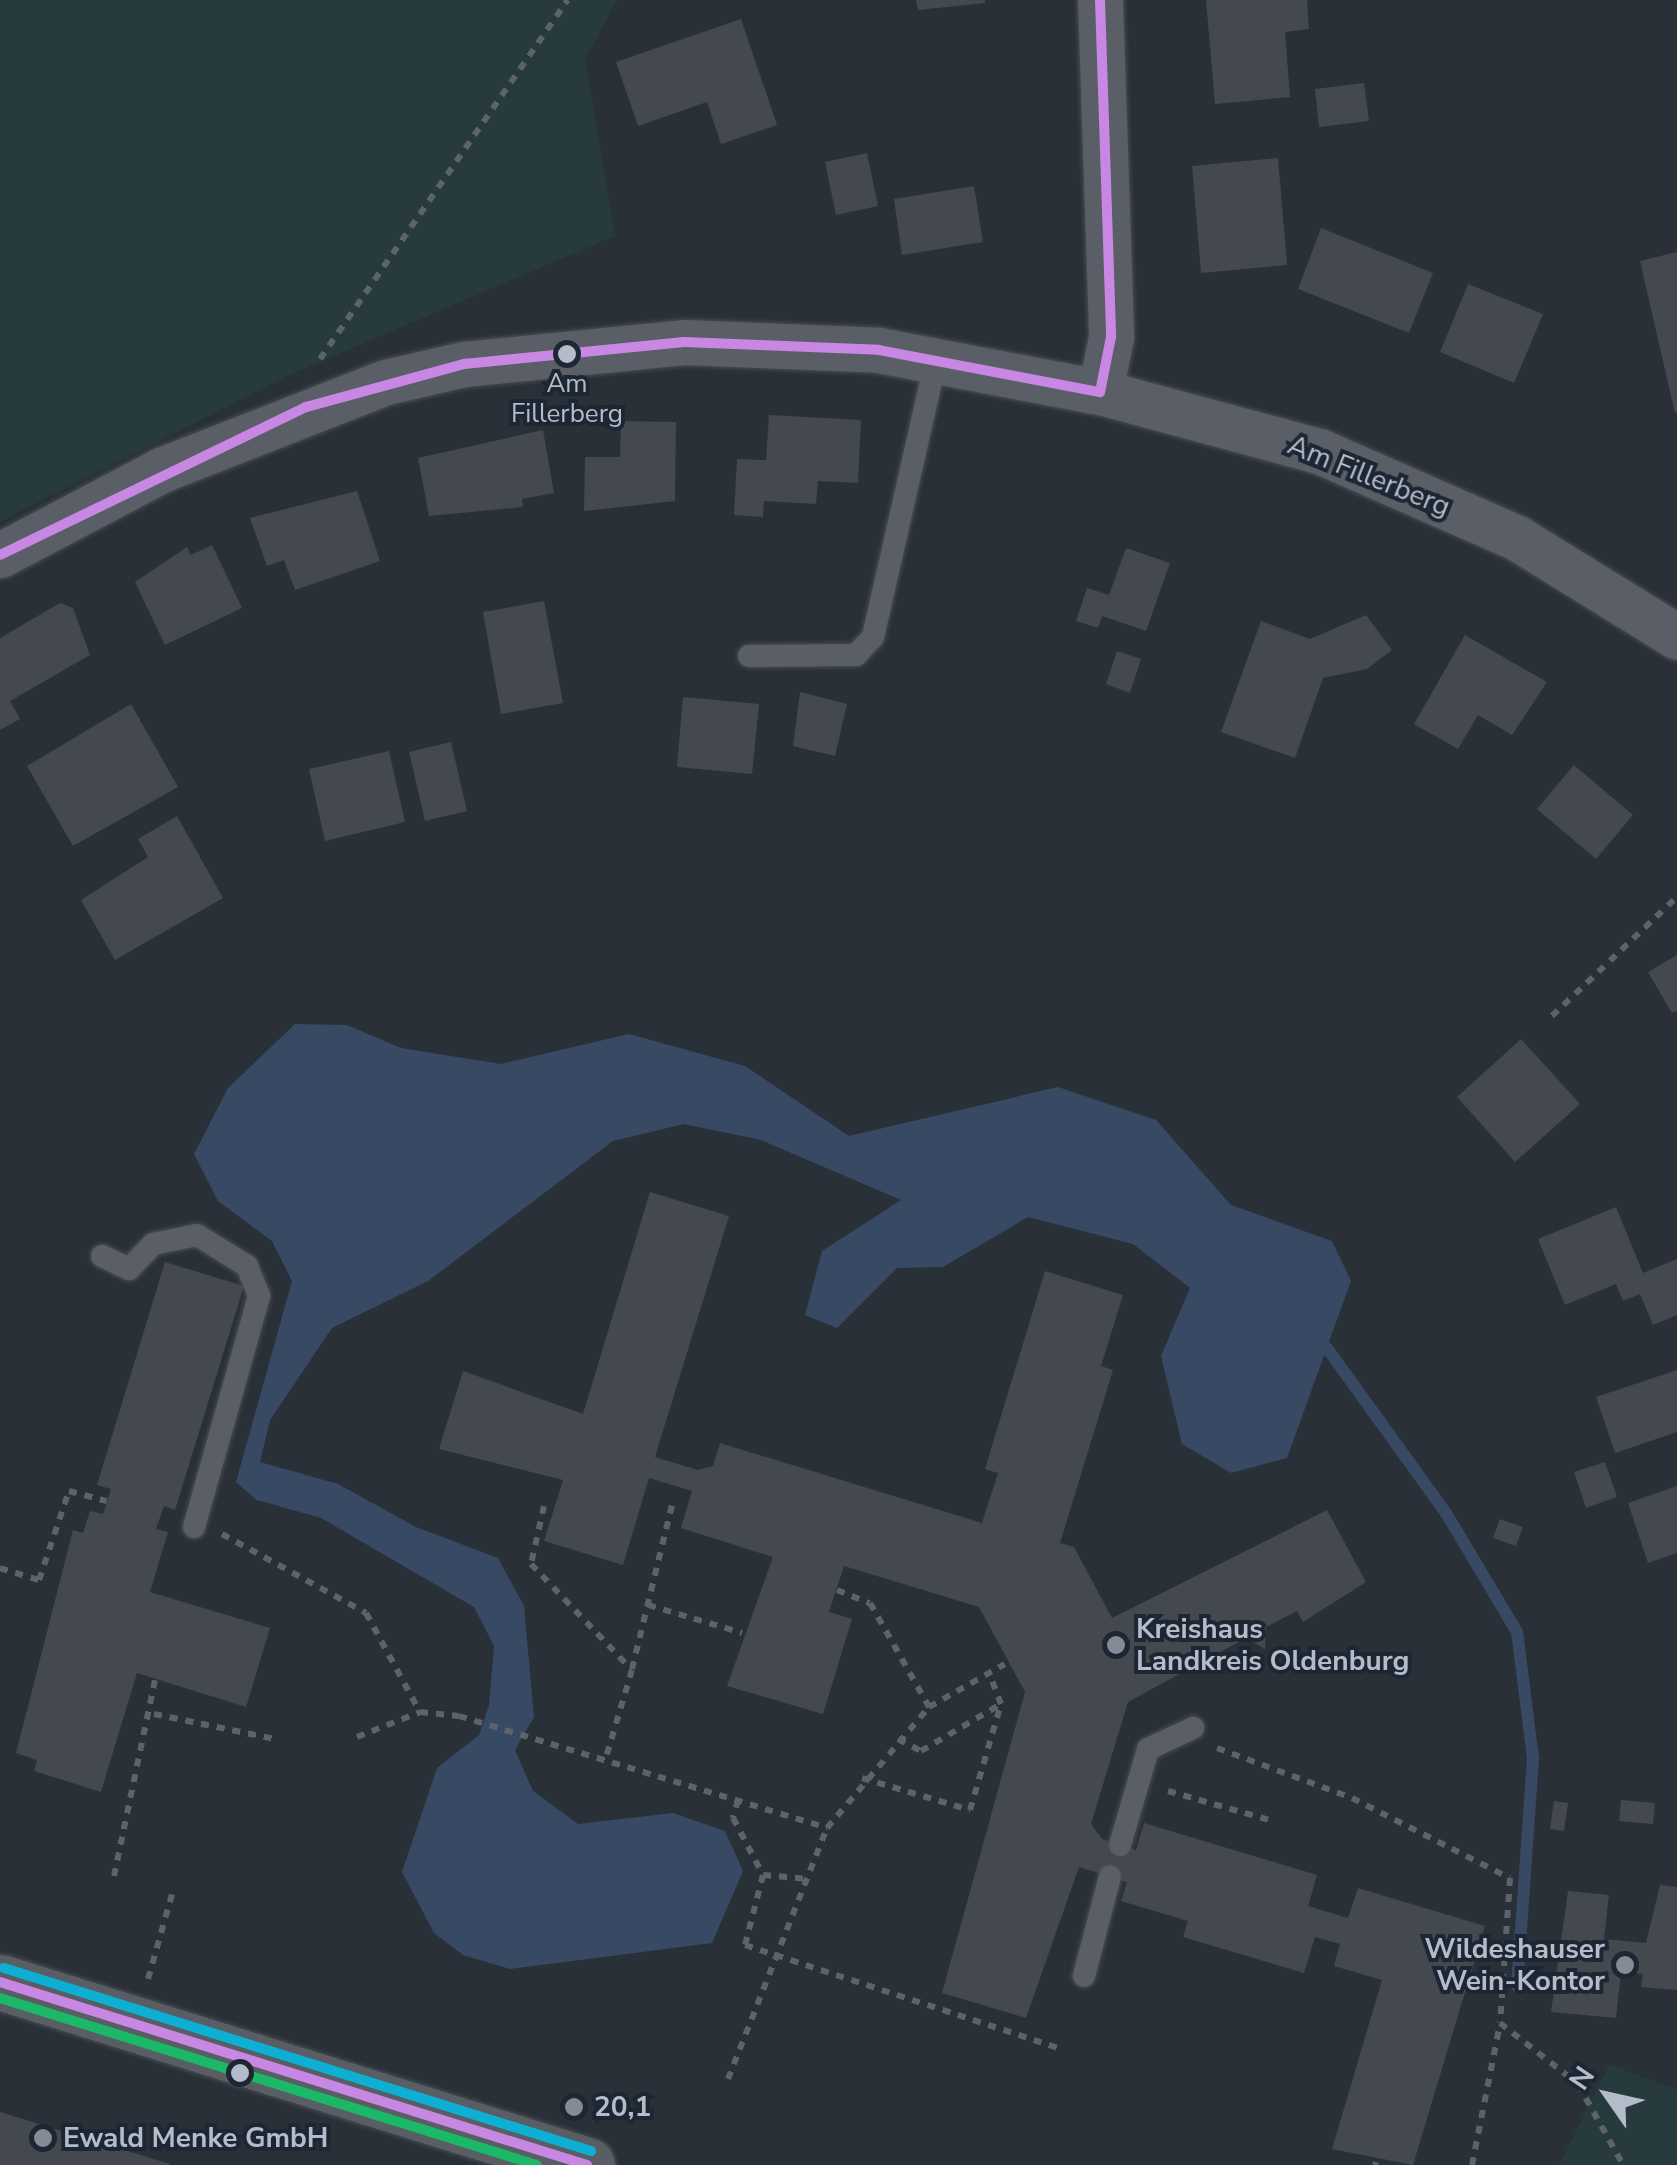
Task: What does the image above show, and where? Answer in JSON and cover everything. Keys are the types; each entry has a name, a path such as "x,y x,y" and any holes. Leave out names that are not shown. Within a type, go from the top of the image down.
{"main road":[{"path":"0,1982 587,2165"}],"street":[{"path":"1100,0 1111,337 1100,392"},
{"name":"Am Fillerberg","path":"0,555 306,407 464,364 684,342 936,359 1100,392 1319,451 1517,538 1677,637"}],"lane":[{"path":"750,656 856,655 872,638 936,359"},
{"path":"102,1256 129,1269 153,1244 197,1235 247,1266 259,1296 194,1527"},
{"path":"1120,1845 1148,1750 1193,1728"},
{"path":"1084,1976 1110,1876"}],"path":[{"path":"306,407 308,377 568,0"},
{"path":"1552,1016 1677,897"},
{"path":"0,1568 39,1580 69,1491 107,1501"},
{"path":"606,1757 632,1670 673,1502"},
{"path":"544,1506 531,1564 632,1670"},
{"path":"194,1527 250,1542 366,1613 420,1712"},
{"path":"837,1590 870,1603 929,1707"},
{"path":"648,1605 742,1633"},
{"path":"728,2079 782,1960 827,1828 862,1778 929,1707 1005,1664"},
{"path":"862,1778 970,1810 1002,1704 989,1672"},
{"path":"114,1876 154,1714 154,1679"},
{"path":"898,1739 921,1752 1002,1704"},
{"path":"357,1737 420,1712 458,1716 606,1757 827,1828"},
{"path":"154,1714 276,1739"},
{"path":"1193,1728 1225,1756 1352,1798 1510,1878 1500,2023 1472,2165"},
{"path":"1138,1782 1269,1820"},
{"path":"738,1800 733,1818 763,1875 745,1944 782,1960 1059,2048"},
{"path":"763,1875 809,1879"},
{"path":"136,2022 172,1894"},
{"path":"1500,2023 1578,2084 1623,2165"}],"green space":[{"path":"0,0 617,0 585,59 615,236 289,375 0,522"},
{"path":"1609,2065 1677,2089 1677,2165 1559,2165"}],"water":[{"path":"295,1024 347,1025 401,1048 501,1064 629,1034 745,1066 849,1136 1058,1087 1156,1120 1231,1205 1332,1241 1351,1281 1287,1458 1231,1473 1182,1444 1161,1356 1190,1288 1133,1244 1028,1217 943,1267 897,1268 837,1328 805,1315 822,1251 901,1200 761,1140 684,1124 613,1141 428,1281 332,1328 270,1420 260,1462 338,1484 416,1527 498,1558 524,1606 534,1717 515,1750 533,1791 578,1824 673,1813 725,1831 743,1871 712,1943 510,1969 463,1955 434,1933 402,1872 437,1768 479,1735 489,1705 494,1646 474,1607 321,1518 257,1500 236,1482 292,1281 272,1241 218,1201 194,1154 228,1088"}],"building":[{"path":"916,0 985,0 985,3 918,10"},
{"path":"1206,0 1307,0 1309,29 1285,32 1290,97 1215,104"},
{"path":"741,19 777,125 721,144 707,102 638,126 616,62"},
{"path":"1364,83 1369,121 1319,127 1315,89"},
{"path":"867,153 878,206 836,215 825,162"},
{"path":"1278,158 1287,265 1201,273 1192,166"},
{"path":"974,186 983,242 902,255 894,199"},
{"path":"1321,228 1433,273 1409,333 1298,289"},
{"path":"1677,252 1677,412 1675,413 1640,261"},
{"path":"1468,284 1543,314 1514,383 1440,352"},
{"path":"769,415 861,420 858,483 818,481 816,504 764,501 763,517 734,515 737,459 766,460"},
{"path":"621,421 676,422 675,501 584,511 585,457 620,457"},
{"path":"543,430 554,493 522,499 523,507 429,516 418,458"},
{"path":"357,491 380,561 295,590 284,560 267,566 250,518"},
{"path":"212,545 242,608 165,645 135,582 187,547 191,555"},
{"path":"1126,548 1170,563 1146,631 1102,616 1098,628 1076,621 1087,588 1109,595"},
{"path":"544,601 563,703 501,714 483,612"},
{"path":"60,603 73,608 90,655 10,701 20,719 0,730 0,638"},
{"path":"1366,615 1392,650 1367,669 1323,678 1295,758 1221,732 1261,621 1310,639"},
{"path":"1465,635 1547,682 1512,735 1478,715 1458,749 1414,724"},
{"path":"1117,651 1141,659 1130,693 1106,684"},
{"path":"800,692 847,704 835,756 793,746"},
{"path":"683,697 759,704 752,774 677,767"},
{"path":"131,704 178,787 73,846 27,766"},
{"path":"451,742 467,811 425,821 409,752"},
{"path":"389,751 405,822 325,841 309,769"},
{"path":"1574,765 1633,815 1596,859 1537,809"},
{"path":"177,816 223,898 115,960 81,900 148,857 138,839"},
{"path":"1677,955 1677,1011 1672,1013 1648,972"},
{"path":"1521,1039 1580,1104 1515,1162 1457,1097"},
{"name":"Kreishaus Landkreis Oldenburg","path":"650,1192 729,1216 655,1457 698,1470 713,1466 720,1443 982,1523 998,1473 985,1469 1045,1271 1123,1295 1101,1366 1113,1370 1060,1543 1074,1547 1112,1618 1327,1510 1366,1582 1303,1622 1297,1611 1266,1627 1265,1649 1246,1638 1128,1702 1091,1824 1102,1839 1136,1850 1144,1823 1317,1875 1308,1906 1348,1918 1358,1888 1485,1926 1413,2165 1332,2149 1382,1980 1334,1966 1340,1944 1315,1937 1304,1973 1183,1937 1188,1921 1121,1901 1127,1882 1079,1867 1026,2018 942,1993 1025,1692 979,1607 844,1566 829,1612 852,1619 823,1714 727,1686 773,1557 681,1528 692,1491 649,1478 623,1565 544,1541 563,1480 439,1449 463,1371 583,1414"},
{"path":"1616,1207 1643,1273 1677,1259 1677,1315 1653,1325 1640,1294 1623,1301 1616,1284 1565,1305 1538,1239"},
{"path":"165,1262 244,1286 175,1510 164,1506 156,1529 168,1532 150,1592 270,1628 246,1707 137,1673 101,1792 34,1771 37,1760 16,1753 73,1530 83,1533 90,1511 103,1514 111,1489 97,1485"},
{"path":"1677,1370 1677,1432 1615,1453 1596,1397"},
{"path":"1605,1462 1617,1497 1586,1508 1574,1472"},
{"path":"1677,1486 1677,1553 1648,1563 1628,1503"},
{"path":"1500,1519 1523,1527 1516,1546 1493,1538"},
{"path":"1621,1800 1655,1803 1653,1824 1619,1821"},
{"path":"1554,1801 1568,1803 1564,1831 1550,1829"},
{"path":"1660,1885 1677,1887 1677,1990 1641,1987 1643,1974 1621,1972 1616,2018 1551,2012 1568,1891 1609,1895 1604,1939 1646,1943"},
{"name":"Ewald Menke GmbH","path":"0,2112 170,2164 170,2165 0,2165"}],"waterway":[{"path":"1327,1348 1446,1513 1517,1632 1533,1758 1517,1986"}],"transit line":[{"path":"1100,0 1111,337 1100,392"},
{"path":"0,555 306,407 464,364 684,342 879,350 1100,392"},
{"path":"4,1968 591,2151"},
{"path":"0,1982 587,2165"},
{"path":"0,1998 537,2165"}],"place":[{"name":"Am Fillerberg","path":"567,354"},
{"name":"Kreishaus Landkreis Oldenburg","path":"1116,1645"},
{"name":"Wildeshauser Wein-Kontor","path":"1625,1965"},
{"name":"20,1","path":"574,2107"},
{"name":"Ewald Menke GmbH","path":"43,2138"}]}
